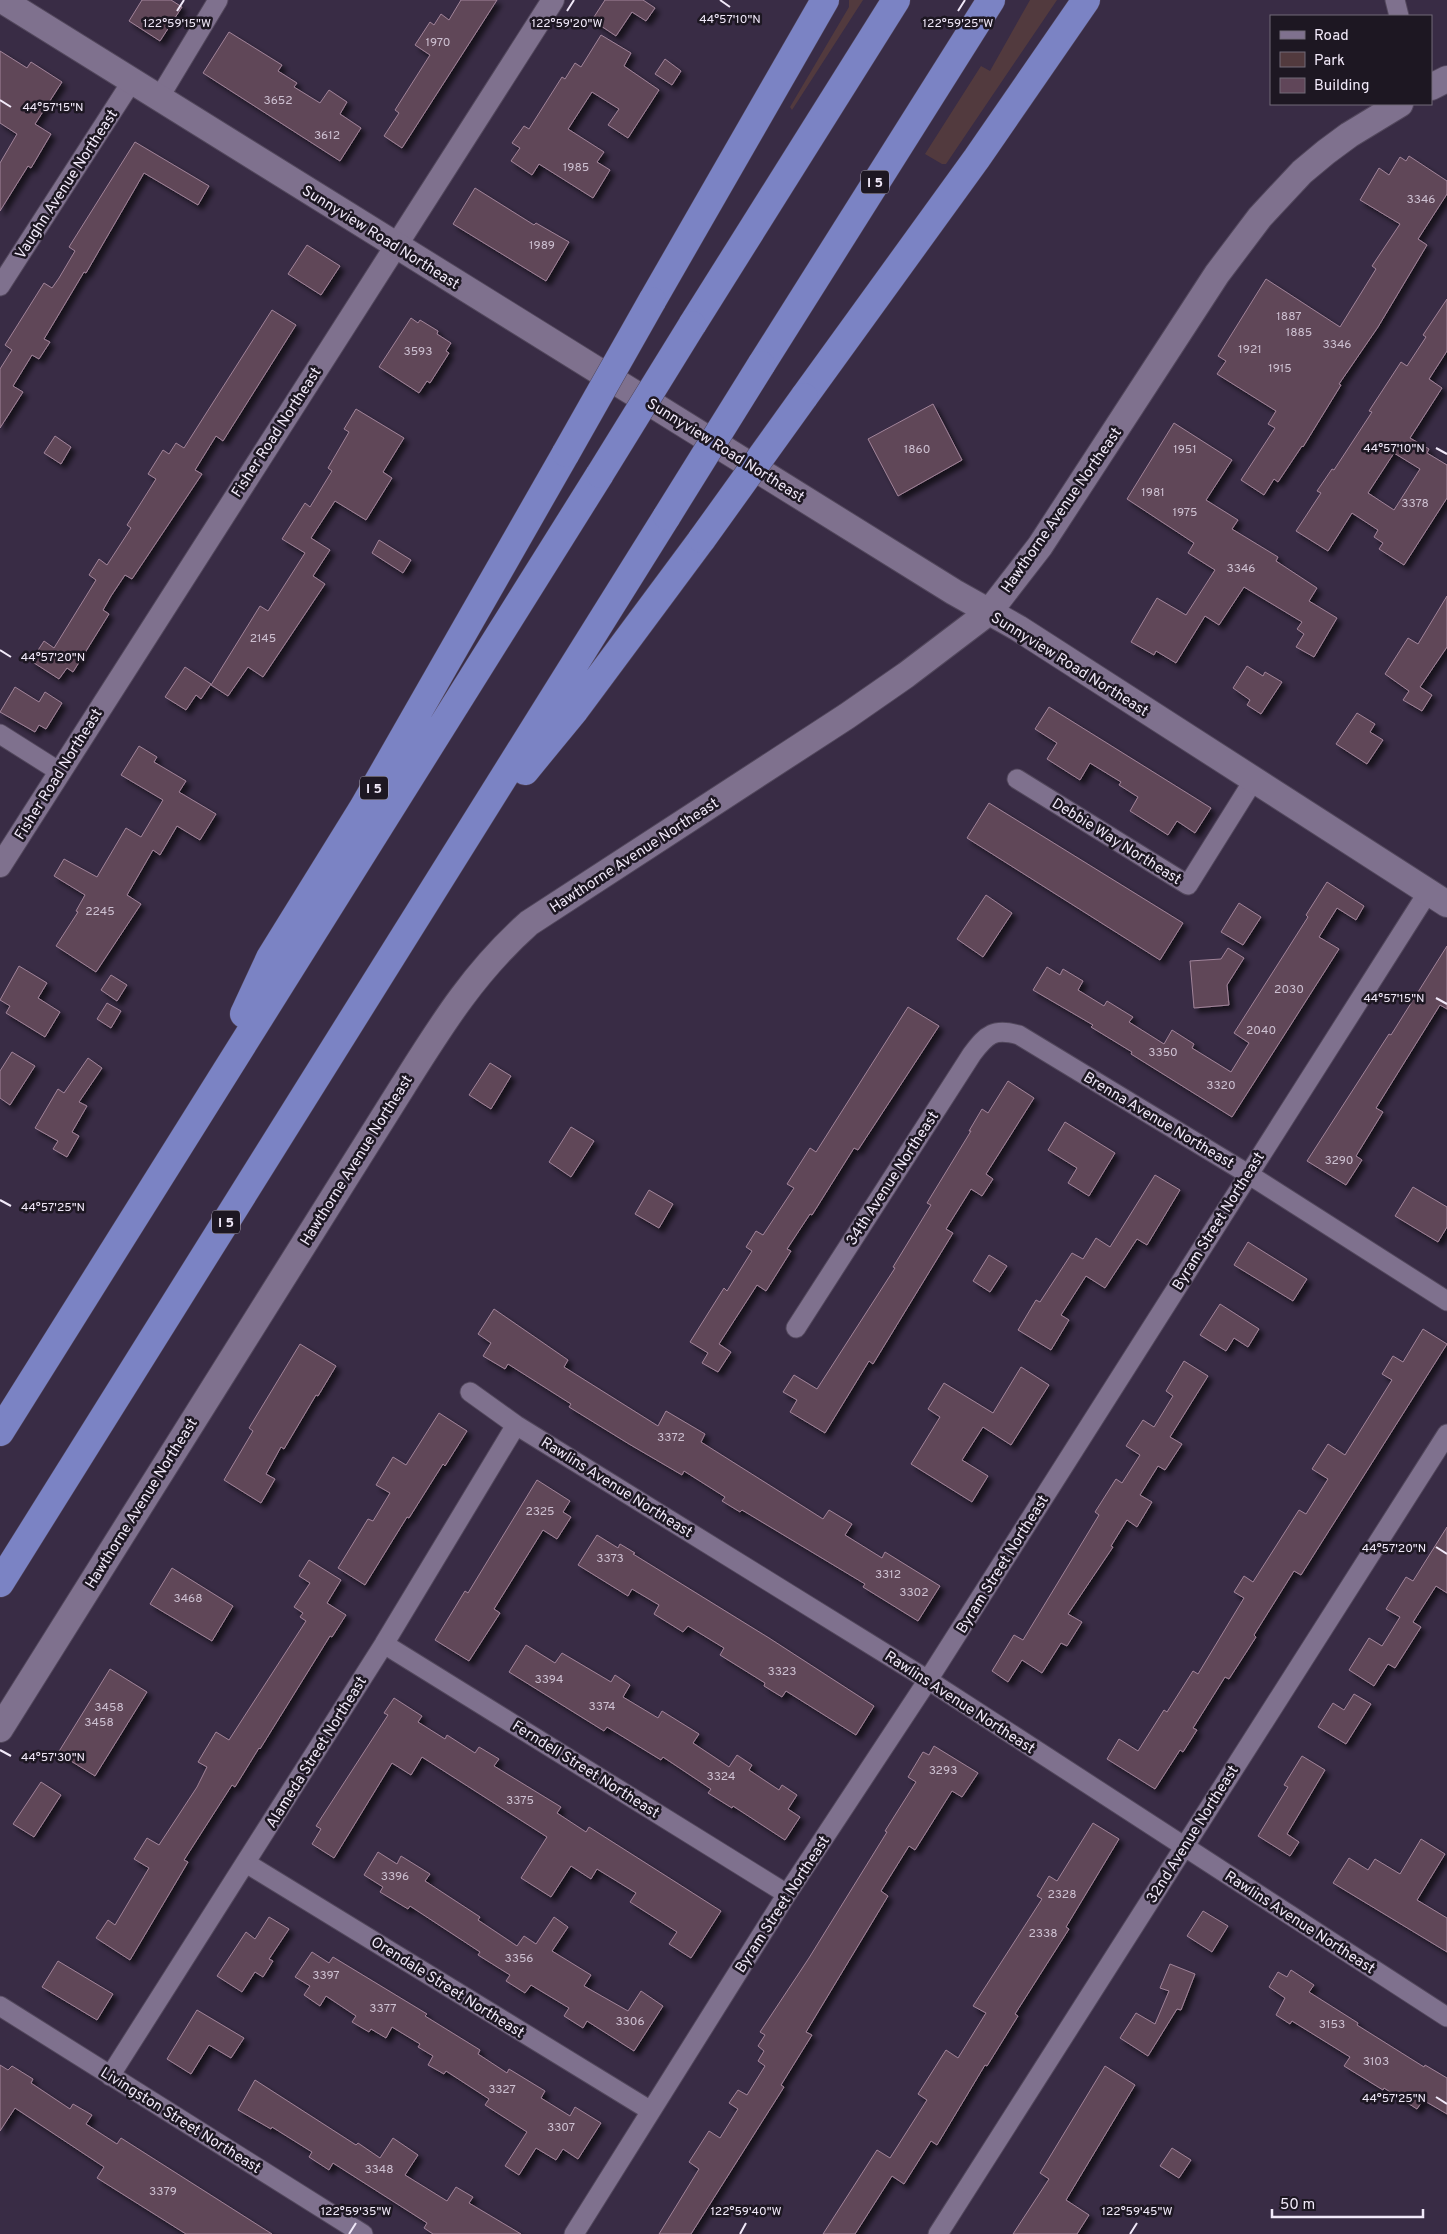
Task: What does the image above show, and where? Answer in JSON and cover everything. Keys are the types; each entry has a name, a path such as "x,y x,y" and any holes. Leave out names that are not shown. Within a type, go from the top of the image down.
{"highway":[{"name":"I 5","path":"191,1126 270,958 363,808 825,0"},
{"name":"I 5","path":"0,1432 896,0"},
{"name":"I 5","path":"0,1583 991,0"},
{"path":"452,861 575,710 702,540 976,158 1086,0"}],"main road":[{"name":"Sunnyview Road Northeast","path":"2,0 989,612 1437,898"},
{"path":"1432,86 1447,79"},
{"name":"Hawthorne Avenue Northeast","path":"0,1729 403,1086 456,1003 482,970 504,945 537,918 847,716 906,675 989,612 1040,546 1217,274 1260,217 1302,172 1326,152 1349,135 1398,105"}],"street":[{"path":"158,98 218,0"},
{"name":"Fisher Road Northeast","path":"0,866 553,0"},
{"path":"1395,0 1399,15"},
{"name":"Vaughn Avenue Northeast","path":"0,286 132,81"},
{"path":"0,734 60,772"},
{"name":"Debbie Way Northeast","path":"1017,779 1188,886 1253,781"},
{"name":"Byram Street Northeast","path":"574,2234 787,1894 928,1680 1248,1174 1437,898"},
{"name":"Brenna Avenue Northeast","path":"993,1033 1005,1031 1019,1035 1248,1174 1447,1301"},
{"name":"34th Avenue Northeast","path":"796,1328 972,1054 982,1040 993,1033"},
{"name":"Rawlins Avenue Northeast","path":"470,1392 516,1425 928,1680 1447,2017"},
{"name":"Alameda Street Northeast","path":"110,2076 384,1644 516,1425"},
{"name":"32nd Avenue Northeast","path":"938,2234 1447,1434"},
{"name":"Ferndell Street Northeast","path":"384,1644 787,1894"},
{"name":"Orendale Street Northeast","path":"246,1863 651,2112"},
{"name":"Livingston Street Northeast","path":"0,2006 363,2234"}],"green space":[{"path":"849,0 863,0 792,110 790,107 849,7"},
{"path":"1030,0 1057,0 946,164 942,164 925,154 981,66 990,71"}],"building":[{"path":"142,0 171,0 182,7 160,41 129,21"},
{"path":"461,0 497,0 402,148 384,136 399,113 395,110 430,55 415,45 430,22 434,25 441,14 449,20"},
{"path":"605,0 643,0 655,8 646,21 632,12 616,36 592,20"},
{"path":"229,32 282,65 278,71 297,83 294,87 320,103 329,90 347,102 340,114 361,128 340,161 203,73"},
{"path":"601,35 631,53 624,66 659,90 628,138 608,125 619,109 592,92 568,129 604,152 597,162 610,170 593,198 539,164 532,175 511,161 520,148 512,143 524,126 529,129 562,77 565,79 575,63 581,67"},
{"path":"0,51 27,68 31,62 62,82 35,124 51,134 31,168 28,166 0,211 0,163 17,134 0,123"},
{"path":"665,59 681,71 672,85 655,74"},
{"path":"135,142 209,186 198,205 144,173 86,273 84,272 44,339 50,342 39,359 32,355 13,386 23,392 0,428 0,369 12,350 5,345 44,283 52,288 59,278 75,251 69,247"},
{"path":"1409,156 1447,181 1447,194 1418,239 1427,245 1378,327 1339,384 1341,385 1303,447 1278,482 1274,479 1264,495 1241,480 1275,428 1268,424 1276,411 1217,374 1226,361 1218,356 1266,279 1340,327 1376,269 1372,266 1400,224 1360,200 1379,168 1389,175 1400,157 1406,161"},
{"path":"475,188 534,225 536,223 569,242 546,281 453,224"},
{"path":"307,245 340,266 321,295 288,274"},
{"path":"1447,299 1447,351 1429,379 1442,388 1410,438 1429,449 1427,453 1447,465 1447,498 1404,565 1379,549 1383,543 1374,537 1378,530 1352,513 1328,551 1296,531 1321,493 1317,491 1332,469 1334,470 1372,412 1369,411 1401,362 1407,366 1426,337 1423,335","holes":["1394,453 1420,469 1394,510 1368,493"]},
{"path":"272,310 296,325 223,441 216,436 195,470 202,474 132,579 125,575 111,596 103,610 109,614 73,672 67,668 59,679 31,661 44,641 54,648 96,580 89,575 99,559 107,565 131,528 127,525 156,479 148,474 163,450 169,454 176,443 184,448"},
{"path":"411,318 418,323 420,320 438,331 437,334 451,343 446,351 449,353 430,383 427,381 419,393 379,367"},
{"path":"933,404 962,460 898,496 868,439"},
{"path":"356,409 404,438 383,472 392,478 366,520 335,501 311,538 330,550 313,576 325,584 263,677 248,667 228,696 211,685 260,606 268,611 305,553 282,539 305,503 310,507 332,471 328,468 349,432 344,429"},
{"path":"1174,423 1232,460 1206,500 1238,520 1232,529 1278,557 1276,561 1317,588 1309,601 1337,618 1314,657 1296,647 1304,634 1297,629 1302,622 1244,587 1219,625 1205,616 1176,663 1156,651 1154,655 1131,642 1157,598 1186,615 1215,570 1188,553 1194,543 1127,499"},
{"path":"55,436 71,447 61,464 44,453"},
{"path":"379,540 411,560 403,573 372,553"},
{"path":"1447,596 1447,647 1420,687 1432,695 1422,711 1403,700 1409,691 1385,674 1408,638 1418,644"},
{"path":"1247,666 1263,676 1265,672 1282,682 1261,714 1247,705 1250,700 1233,688"},
{"path":"185,667 211,684 201,699 196,695 186,710 165,697"},
{"path":"15,687 39,702 45,692 62,703 46,729 39,725 35,732 0,712"},
{"path":"1049,707 1211,808 1195,833 1177,821 1168,835 1130,811 1138,797 1119,785 1121,782 1090,763 1080,780 1047,759 1057,743 1035,729"},
{"path":"1357,713 1375,724 1370,732 1383,740 1367,764 1336,744"},
{"path":"139,746 157,757 154,762 186,781 179,792 216,814 200,840 177,826 160,855 153,850 127,895 141,904 96,972 56,946 78,912 76,911 85,895 54,876 64,859 97,877 126,828 141,837 163,800 121,775"},
{"path":"989,803 1183,923 1160,960 967,838"},
{"path":"1327,882 1364,906 1356,920 1337,908 1319,937 1339,949 1232,1117 1131,1054 1132,1052 1091,1027 1093,1025 1033,990 1047,967 1060,975 1063,969 1083,981 1078,990 1104,1006 1107,1001 1133,1017 1129,1022 1164,1044 1172,1030 1194,1044 1192,1048 1231,1072 1249,1043 1234,1033 1308,917 1306,915"},
{"path":"986,895 1012,913 983,957 957,939"},
{"path":"1239,903 1261,917 1243,945 1221,932"},
{"path":"1447,946 1447,1009 1440,1005 1376,1108 1383,1112 1356,1156 1362,1160 1346,1185 1307,1161 1389,1034 1391,1035"},
{"path":"1228,948 1244,958 1227,985 1229,1005 1194,1008 1190,961 1221,959"},
{"path":"19,966 47,983 38,998 60,1012 45,1037 6,1013 10,1006 0,1000"},
{"path":"111,975 127,985 117,1001 101,990"},
{"path":"107,1003 121,1011 111,1028 97,1019"},
{"path":"908,1007 939,1026 858,1150 854,1148 812,1215 810,1214 787,1249 791,1251 766,1291 757,1285 719,1344 731,1352 718,1372 702,1363 708,1353 690,1342 724,1288 727,1291 752,1251 746,1247 756,1231 763,1235 794,1188 787,1184 810,1148 816,1152"},
{"path":"12,1052 35,1066 10,1105 0,1098 0,1071"},
{"path":"88,1058 102,1068 79,1102 87,1106 72,1132 79,1136 67,1157 53,1149 58,1141 35,1128 58,1089 64,1093"},
{"path":"490,1063 511,1076 491,1109 469,1095"},
{"path":"1008,1081 1034,1098 986,1174 993,1179 982,1196 971,1189 946,1229 953,1233 873,1364 869,1361 825,1433 790,1412 797,1400 783,1392 794,1375 817,1389 895,1268 893,1267 931,1205 927,1203 971,1131 969,1131 982,1109 988,1113"},
{"path":"1065,1122 1115,1153 1089,1196 1068,1183 1077,1168 1048,1150"},
{"path":"571,1127 594,1141 571,1177 549,1162"},
{"path":"1155,1175 1180,1190 1147,1245 1137,1239 1105,1288 1086,1276 1061,1315 1069,1320 1051,1350 1018,1330 1036,1300 1040,1302 1072,1253 1083,1259 1096,1238 1110,1247"},
{"path":"1413,1187 1447,1207 1447,1227 1438,1242 1395,1216"},
{"path":"649,1190 673,1204 659,1228 635,1214"},
{"path":"1248,1242 1307,1279 1293,1301 1234,1265"},
{"path":"989,1255 1007,1266 990,1292 973,1281"},
{"path":"1220,1304 1259,1329 1248,1347 1234,1338 1226,1351 1200,1335"},
{"path":"494,1309 568,1360 564,1367 658,1426 666,1411 705,1434 701,1442 823,1519 829,1510 852,1524 845,1535 882,1558 885,1552 940,1586 918,1621 863,1587 865,1584 742,1510 740,1512 722,1501 725,1497 684,1471 682,1475 629,1444 569,1407 571,1404 508,1364 505,1369 483,1356 491,1343 478,1334"},
{"path":"1423,1329 1447,1344 1301,1575 1294,1571 1229,1679 1225,1677 1193,1728 1197,1730 1183,1752 1180,1750 1155,1789 1107,1759 1119,1739 1138,1751 1164,1710 1167,1712 1193,1671 1198,1674 1244,1598 1234,1592 1244,1576 1253,1582 1299,1510 1306,1514 1328,1479 1312,1469 1328,1444 1345,1455 1392,1380 1382,1374 1393,1356 1403,1362"},
{"path":"300,1344 336,1366 318,1396 316,1395 284,1449 281,1447 266,1474 275,1479 261,1503 224,1480 253,1431 249,1428"},
{"path":"1184,1361 1208,1376 1170,1437 1182,1444 1165,1470 1158,1466 1140,1495 1152,1502 1137,1527 1127,1520 1111,1546 1113,1547 1068,1614 1082,1622 1067,1646 1061,1643 1042,1673 1022,1660 1008,1682 992,1671 1014,1635 1023,1640 1099,1515 1095,1512 1116,1479 1122,1483 1140,1455 1126,1446 1143,1420 1154,1427 1173,1396 1166,1391"},
{"path":"1021,1367 1049,1385 1011,1445 983,1427 962,1460 988,1476 972,1502 911,1464 940,1417 928,1409 944,1383 993,1413"},
{"path":"439,1413 467,1431 445,1466 443,1464 409,1518 407,1517 365,1585 338,1568 368,1519 373,1521 390,1493 376,1485 393,1457 406,1465"},
{"path":"537,1480 570,1501 563,1512 571,1517 557,1539 543,1530 494,1609 500,1613 469,1661 435,1640 465,1591 468,1593"},
{"path":"1447,1527 1447,1593 1436,1586 1413,1622 1421,1627 1395,1668 1388,1664 1374,1686 1349,1670 1369,1638 1382,1646 1400,1617 1386,1609 1406,1577 1413,1581"},
{"path":"597,1535 618,1548 620,1544 635,1553 633,1554 769,1638 874,1706 856,1735 786,1691 782,1697 764,1686 765,1683 720,1655 724,1648 688,1626 683,1632 654,1614 659,1605 632,1589 628,1596 578,1565"},
{"path":"309,1560 341,1580 327,1603 346,1615 332,1637 330,1636 235,1787 232,1785 184,1860 188,1862 130,1960 96,1938 108,1920 115,1925 149,1868 134,1859 147,1838 159,1845 197,1787 207,1767 198,1762 216,1732 229,1740 306,1621 300,1617 303,1613 294,1607 310,1583 299,1576"},
{"path":"172,1568 233,1606 212,1641 150,1604"},
{"path":"526,1645 555,1663 562,1653 611,1682 615,1675 630,1685 623,1697 658,1718 662,1711 699,1734 693,1743 729,1767 737,1755 752,1765 749,1770 779,1790 782,1785 797,1795 788,1809 800,1817 785,1840 733,1806 732,1808 708,1793 711,1789 663,1757 661,1760 607,1727 604,1731 509,1672"},
{"path":"110,1669 147,1692 95,1776 58,1753"},
{"path":"1354,1694 1371,1704 1346,1744 1318,1727 1333,1703 1344,1710"},
{"path":"394,1698 422,1716 418,1722 445,1739 447,1735 475,1753 479,1747 499,1759 494,1766 561,1807 557,1813 586,1832 589,1827 721,1911 691,1958 669,1944 677,1932 630,1902 636,1893 597,1869 591,1879 571,1866 551,1897 521,1878 547,1837 422,1757 411,1775 392,1763 334,1858 312,1844 321,1829 316,1826 388,1715 384,1713"},
{"path":"934,1746 978,1773 962,1797 952,1791 915,1850 909,1846 881,1891 888,1896 806,2032 812,2035 781,2085 784,2087 691,2234 659,2234 699,2169 689,2162 709,2131 720,2138 738,2109 729,2103 738,2090 747,2095 765,2066 758,2061 764,2051 758,2046 765,2035 760,2032 809,1958 887,1832 885,1831 916,1782 908,1777 923,1752 929,1755"},
{"path":"1302,1756 1325,1770 1287,1834 1299,1842 1290,1856 1258,1836 1288,1787 1284,1785"},
{"path":"41,1782 61,1795 34,1837 13,1824"},
{"path":"1093,1823 1119,1839 1066,1927 1069,1929 1015,2014 1018,2016 987,2066 985,2065 937,2145 931,2141 904,2184 892,2176 855,2234 823,2234 877,2150 890,2158 927,2100 918,2094 946,2050 958,2058 986,2013 973,2006 1042,1899 1037,1896 1049,1876 1057,1881"},
{"path":"1421,1839 1445,1854 1417,1900 1447,1918 1447,1952 1333,1883 1349,1858 1368,1870 1375,1859 1400,1874"},
{"path":"378,1852 397,1864 401,1856 430,1874 425,1881 480,1917 478,1920 517,1946 524,1936 536,1944 554,1917 568,1927 552,1951 591,1975 584,1986 628,2011 641,1991 663,2006 634,2051 587,2021 583,2028 564,2016 569,2008 531,1985 525,1993 506,1981 510,1975 478,1955 480,1952 410,1906 408,1909 380,1892 383,1887 364,1875"},
{"path":"1203,1911 1228,1926 1212,1952 1187,1936"},
{"path":"269,1917 289,1929 269,1959 273,1961 263,1977 255,1972 242,1992 217,1976 246,1932 255,1939"},
{"path":"312,1952 329,1963 333,1957 427,2014 425,2016 480,2050 478,2054 507,2073 509,2069 545,2091 541,2098 570,2116 575,2107 601,2123 578,2159 563,2149 556,2160 536,2148 519,2175 505,2166 527,2132 485,2105 489,2099 446,2071 444,2074 428,2065 433,2056 418,2047 420,2044 392,2027 386,2038 371,2029 369,2032 352,2022 356,2016 326,1996 320,2006 304,1995 310,1986 295,1977"},
{"path":"58,1961 113,1994 97,2020 42,1987"},
{"path":"1170,1964 1195,1974 1181,2010 1177,2009 1148,2056 1120,2038 1136,2013 1155,2024 1169,1991 1160,1988"},
{"path":"1291,1970 1314,1985 1309,1992 1424,2067 1425,2065 1447,2078 1447,2114 1423,2100 1417,2109 1384,2088 1383,2090 1344,2066 1350,2057 1292,2021 1290,2024 1276,2015 1285,1998 1269,1987 1278,1972 1287,1977"},
{"path":"197,2010 244,2038 231,2058 209,2045 191,2074 167,2059"},
{"path":"0,2065 8,2070 12,2066 33,2079 31,2083 70,2109 73,2104 92,2115 86,2124 117,2144 121,2138 272,2234 186,2234 97,2178 104,2167 15,2108 0,2131"},
{"path":"1105,2066 1135,2085 1066,2200 1089,2215 1077,2234 1013,2234 1049,2179 1040,2173"},
{"path":"255,2080 356,2145 358,2143 380,2158 393,2138 418,2155 405,2175 447,2201 456,2187 473,2197 469,2203 521,2234 433,2234 424,2228 427,2223 333,2163 329,2170 309,2157 312,2152 272,2127 271,2129 238,2110"},
{"path":"1172,2148 1191,2160 1179,2178 1160,2166"}]}
